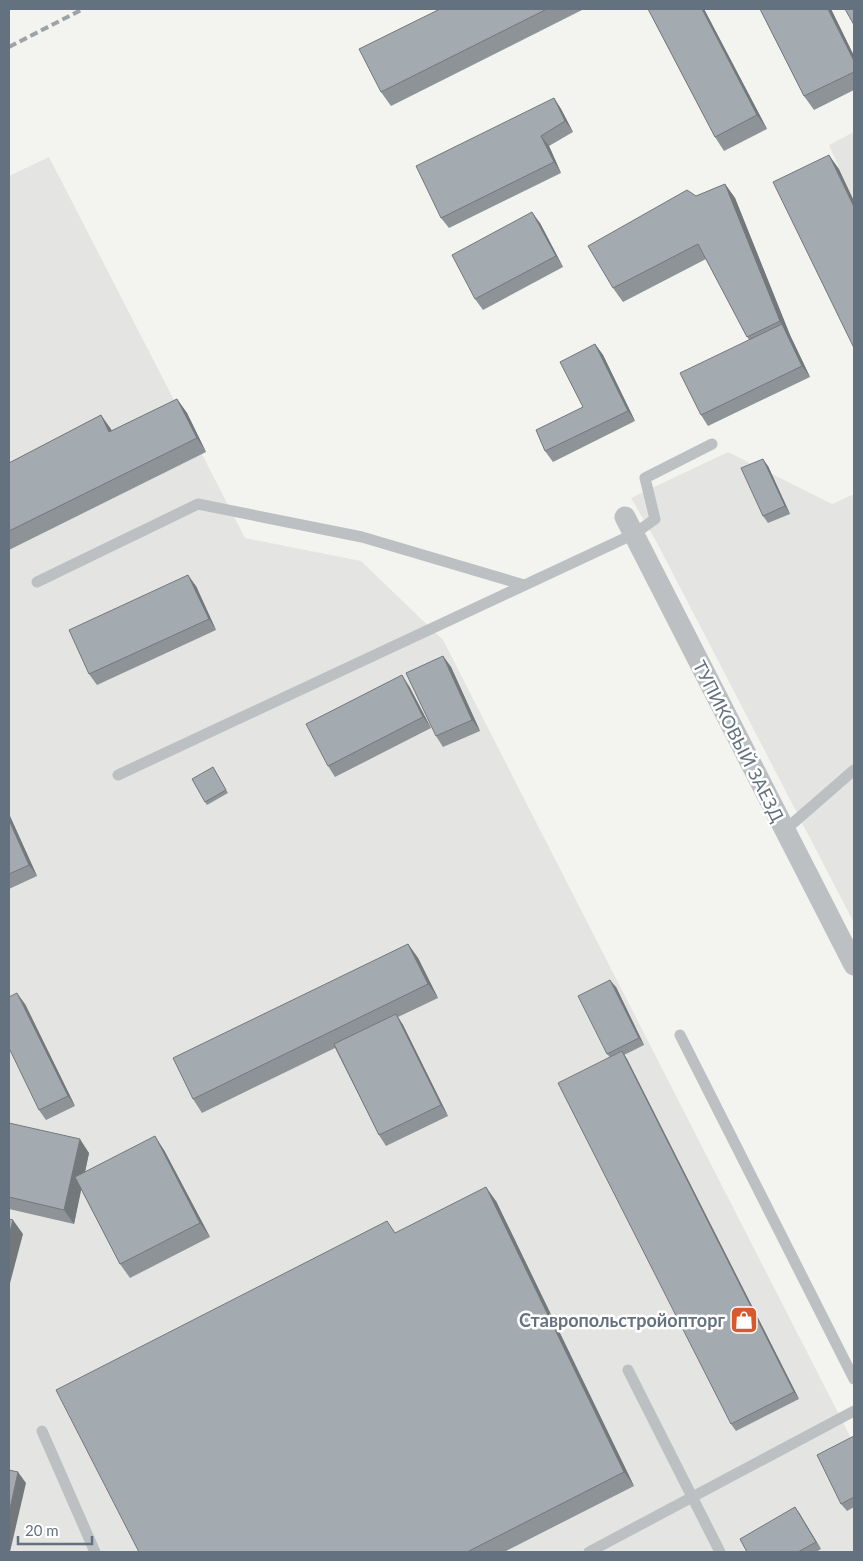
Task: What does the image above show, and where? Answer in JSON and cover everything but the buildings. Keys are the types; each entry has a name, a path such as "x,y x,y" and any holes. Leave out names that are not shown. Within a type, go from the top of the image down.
{"street":[{"name":"ТУПИКОВЫЙ ЗАЕЗД","path":"629,525 854,965"}],"lane":[{"path":"118,775 524,585 629,525 655,519 645,478 712,444"},
{"path":"37,582 198,504 362,537 524,585"},
{"path":"785,830 854,770"},
{"path":"680,1035 854,1379"},
{"path":"628,1370 720,1552"},
{"path":"589,1552 854,1411"},
{"path":"42,1431 95,1552"}],"shaded area":[{"path":"854,132 854,201 829,145"},
{"path":"49,157 245,538 361,561 443,640 854,1444 854,1552 9,1552 9,176"},
{"path":"728,452 832,504 854,494 854,923 656,541 631,498"}],"railway":[{"path":"9,47 83,9"}],"place":[{"name":"Ставропольстройопторг","path":"744,1320"}]}
